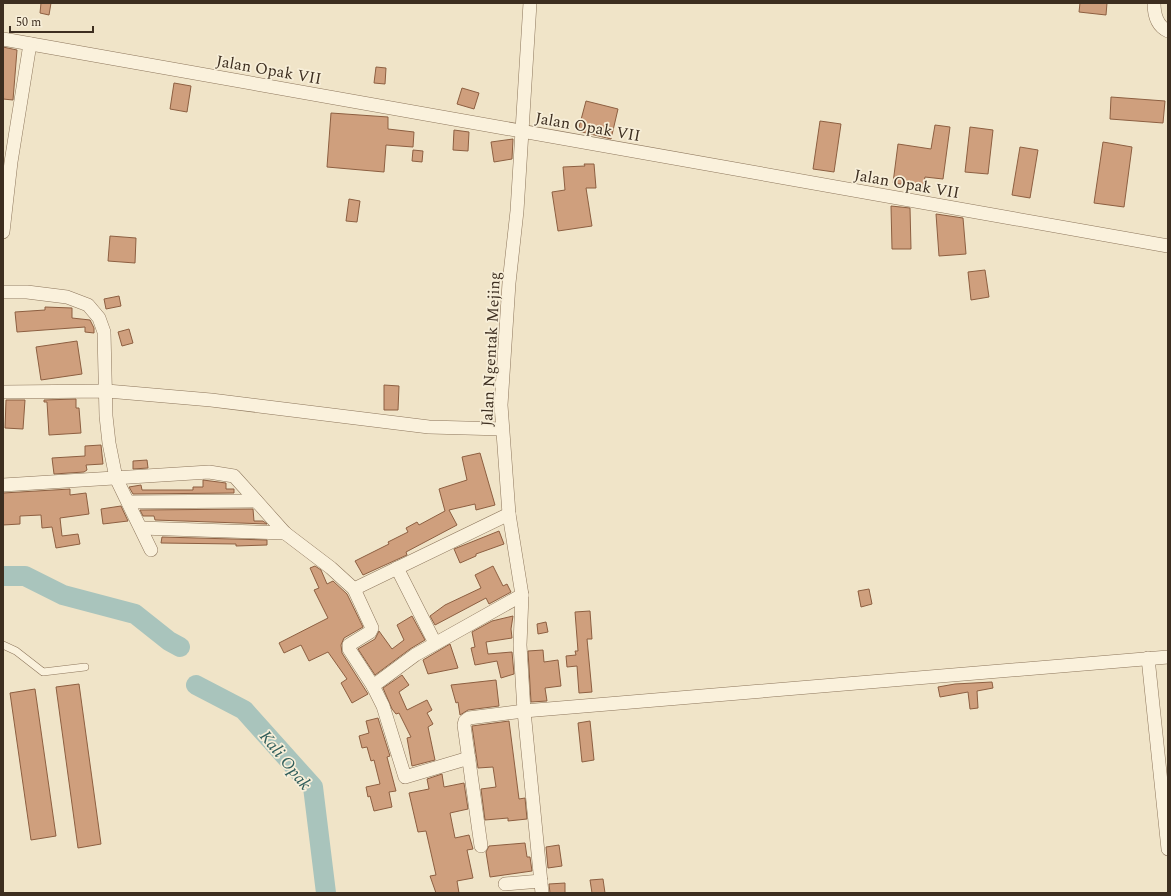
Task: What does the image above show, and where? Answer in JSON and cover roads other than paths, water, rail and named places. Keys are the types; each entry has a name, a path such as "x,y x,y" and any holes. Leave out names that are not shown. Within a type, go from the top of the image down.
{"street":[{"name":"Jalan Ngentak Mejing","path":"530,3 522,132 504,357 502,429 509,514 522,595 520,645 524,711 542,887"},
{"path":"1154,3 1158,23 1162,28 1168,31"},
{"name":"Jalan Opak VII","path":"3,39 1168,246"},
{"path":"3,232 11,162 30,44"},
{"path":"3,292 27,292 67,297 88,305 99,318 104,332 107,391 106,416 108,436 116,478 151,550"},
{"path":"3,392 107,391 211,400 429,427 502,429"},
{"path":"3,485 222,473 234,476 285,533 331,568 354,588 372,628 370,632 349,645 349,649 373,686 383,706 405,777 468,758"},
{"path":"128,502 256,501"},
{"path":"354,588 509,514"},
{"path":"141,528 285,533"},
{"path":"396,568 435,643"},
{"path":"373,686 415,655 522,595"},
{"path":"481,846 464,725 467,719 524,711 1168,657"},
{"path":"1148,658 1164,764 1168,849"},
{"path":"505,884 542,887"}],"lane":[{"path":"3,645 16,651 43,672 85,667"}],"waterway":[{"path":"3,576 25,576 63,595 135,614 169,641 180,647"},
{"name":"Kali Opak","path":"196,685 244,710 313,787 326,893"}]}
